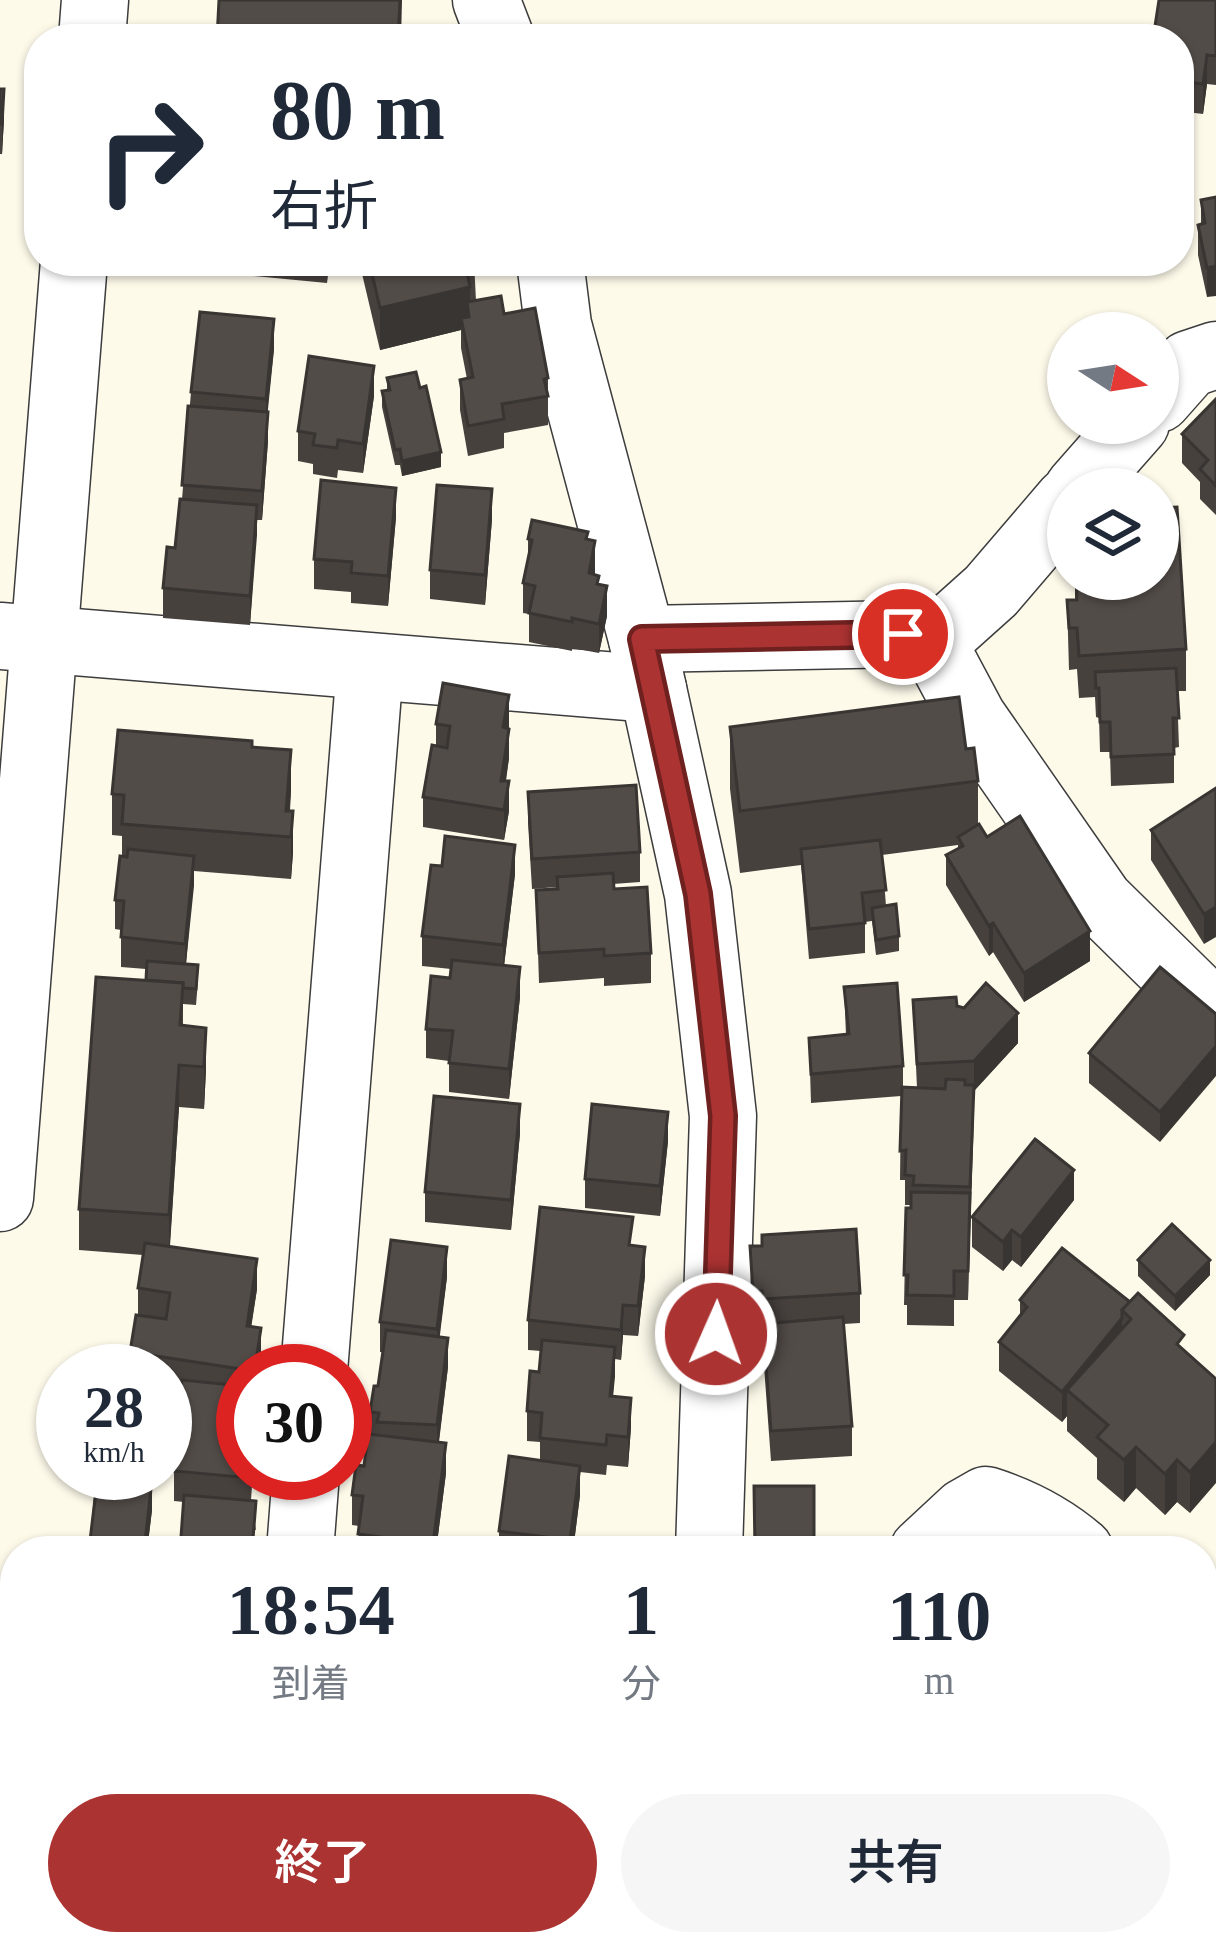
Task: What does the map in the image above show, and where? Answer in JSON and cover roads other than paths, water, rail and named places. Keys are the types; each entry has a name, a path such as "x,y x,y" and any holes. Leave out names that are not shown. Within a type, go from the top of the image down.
{"street":[{"path":"0,1198 22,637 72,276"},
{"path":"552,276 558,326 648,664 698,894 723,1116 709,1536"},
{"path":"1179,376 1190,364 1216,355"},
{"path":"1096,468 1118,444"},
{"path":"933,643 991,591 1047,526"},
{"path":"22,637 370,667 648,664 903,634 933,643 973,718 1100,901 1216,1015"},
{"path":"316,1344 370,667"},
{"path":"301,1536 304,1500"},
{"path":"939,1536 986,1500 1019,1510 1061,1536"}]}
